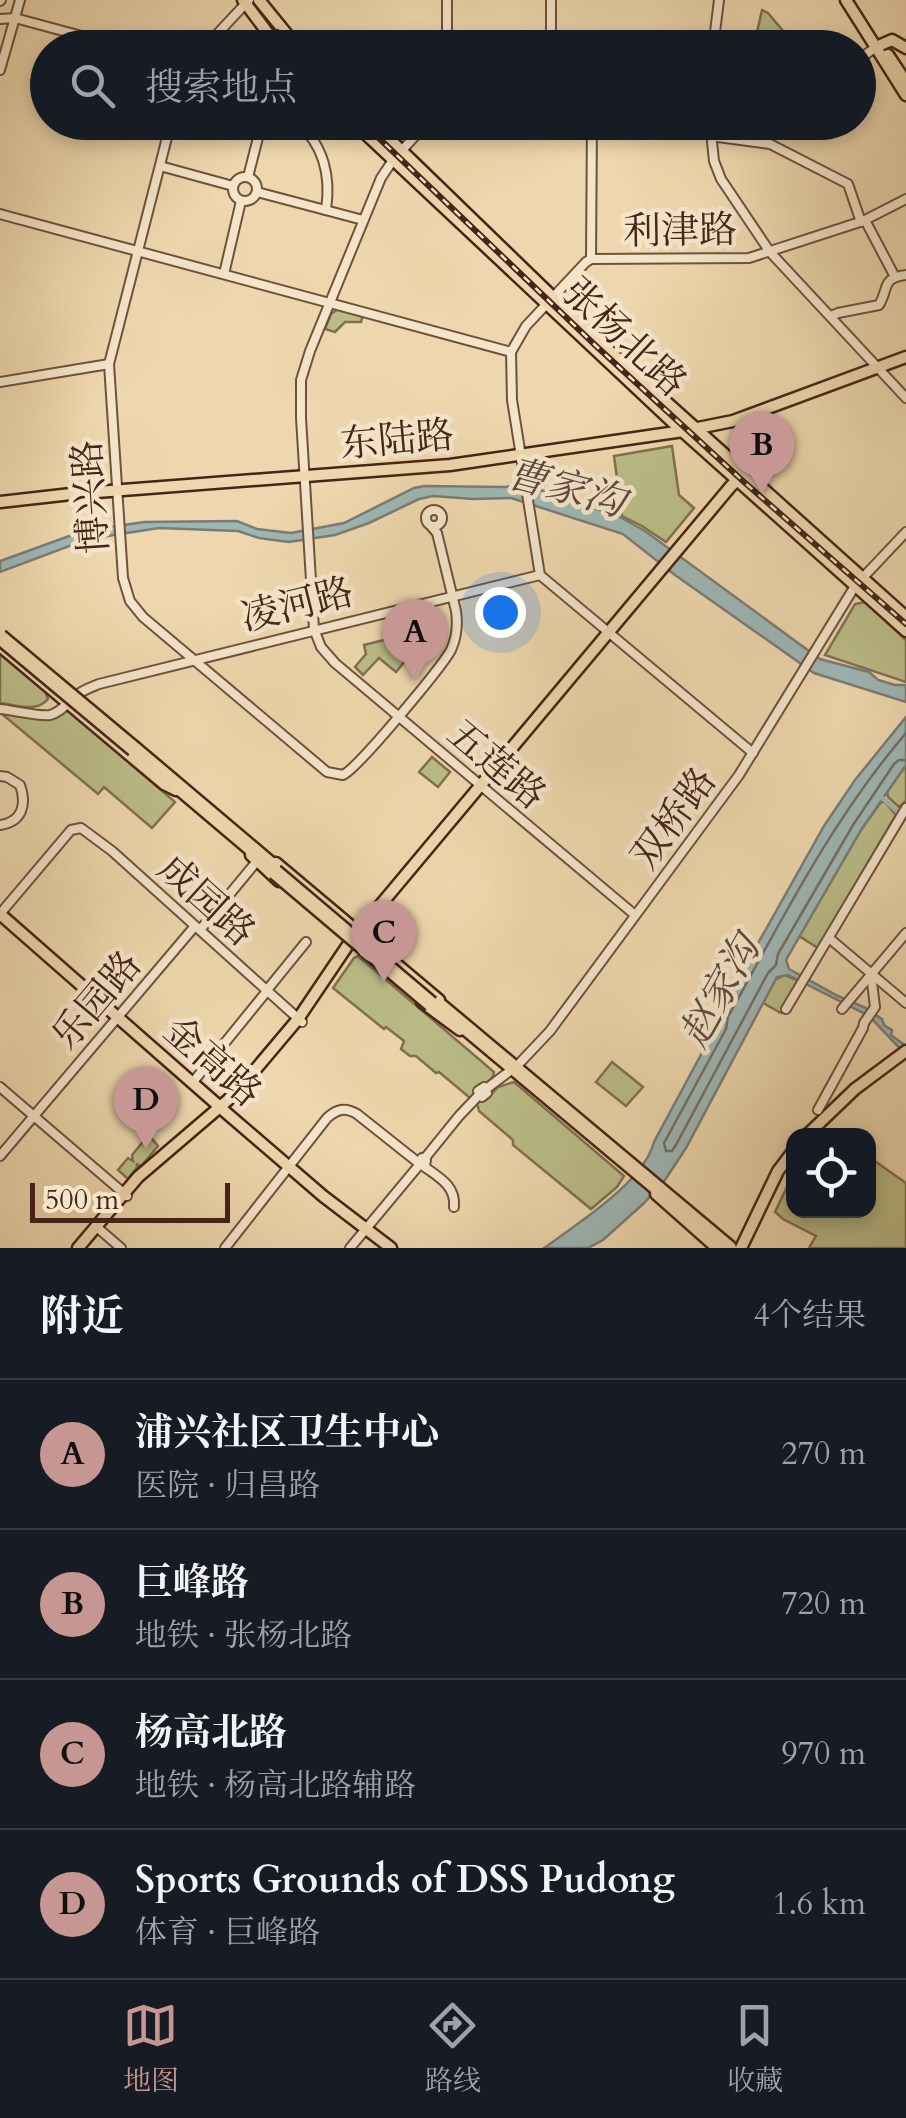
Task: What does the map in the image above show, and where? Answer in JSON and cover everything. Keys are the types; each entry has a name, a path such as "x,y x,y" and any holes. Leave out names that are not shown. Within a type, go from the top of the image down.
{"highway":[{"path":"0,640 466,1032 732,1248"}],"main road":[{"path":"259,0 283,30"},
{"path":"850,0 869,30"},
{"path":"246,1 266,30"},
{"path":"878,45 892,40 906,51"},
{"path":"876,42 906,94"},
{"path":"878,45 906,82"},
{"name":"张杨北路","path":"377,140 906,630"},
{"name":"张杨北路","path":"386,140 397,155"},
{"name":"东陆路","path":"0,504 29,497 118,495 451,468 690,432 744,417 906,358"},
{"path":"80,1248 159,1157 221,1108 300,1021 356,938 741,478"},
{"name":"张杨北路","path":"858,582 906,617"},
{"path":"0,640 164,784 178,789"},
{"path":"245,845 257,861 356,938"},
{"path":"245,845 271,858 438,1015 466,1032"},
{"name":"金高路","path":"0,914 221,1108 391,1248"},
{"path":"818,1128 904,1054"},
{"path":"732,1248 786,1162"},
{"path":"732,1248 786,1172"},
{"path":"649,1184 732,1248"},
{"path":"80,1248 125,1194"}],"street":[{"path":"0,70 20,0"},
{"path":"447,30 448,0"},
{"path":"551,0 551,30"},
{"path":"716,30 719,0"},
{"path":"220,30 246,1"},
{"path":"0,18 59,30"},
{"name":"博兴路","path":"166,140 108,364 124,584 131,602 141,615 327,772 347,774 398,715"},
{"path":"257,140 248,177 258,192 363,220"},
{"path":"314,140 329,189 326,210"},
{"path":"316,630 300,398 302,380 381,178 411,140"},
{"path":"592,140 592,260"},
{"path":"710,140 721,179 770,252 906,398"},
{"path":"740,140 770,144 848,184 863,221 895,277"},
{"path":"160,166 233,186"},
{"path":"233,186 248,177"},
{"path":"233,186 241,201"},
{"path":"241,201 258,192"},
{"name":"利津路","path":"510,352 526,326 592,260 744,258 863,221 906,200"},
{"path":"224,274 241,201"},
{"path":"0,214 510,352 512,400 539,574 753,754"},
{"path":"831,316 879,305 886,284 895,277 906,276"},
{"path":"0,382 108,364"},
{"path":"398,715 453,645 458,620 436,528"},
{"name":"双桥路","path":"350,1248 464,1110 544,1039 753,754 858,582 906,532"},
{"name":"凌河路","path":"69,698 98,681 539,574"},
{"name":"凌河路","path":"69,698 99,684 316,630"},
{"name":"五莲路","path":"316,630 334,658 398,715 636,914"},
{"path":"176,662 180,652 177,646"},
{"path":"210,674 207,664 211,656"},
{"path":"0,709 36,713 50,710 69,698"},
{"path":"0,776 20,785 24,808 10,824 0,825"},
{"path":"786,1009 906,808"},
{"name":"成园路","path":"0,914 70,830 80,828 300,1021"},
{"name":"乐园路","path":"0,1156 257,861"},
{"path":"842,1009 906,933"},
{"path":"829,938 906,1003"},
{"path":"192,1082 306,942"},
{"path":"818,1110 876,1004 872,974"},
{"path":"0,1087 125,1194"},
{"path":"225,1248 327,1118 346,1109 422,1162 451,1189 454,1207"},
{"path":"99,1229 121,1248"}],"green space":[{"path":"762,10 782,30 757,30"},
{"path":"338,309 363,315 361,322 345,322 335,332 325,329 331,314"},
{"path":"672,446 679,495 694,508 666,542 622,516 614,456"},
{"path":"865,602 906,640 906,682 825,655 855,604"},
{"path":"408,634 414,658 406,660 396,672 379,658 363,675 355,667 366,654 364,645"},
{"path":"0,653 45,691 48,699 32,707 0,703"},
{"path":"67,711 175,802 152,828 104,787 98,794 2,714 53,719"},
{"path":"432,757 450,772 438,787 419,772"},
{"path":"906,765 906,801 899,807 887,792"},
{"path":"881,802 896,815 818,948 799,936"},
{"path":"358,956 494,1072 492,1078 475,1088 470,1098 439,1072 401,1049 404,1041 333,988"},
{"path":"785,975 799,981 781,1013 763,1003 776,979"},
{"path":"612,1062 643,1087 626,1106 596,1082"},
{"path":"514,1082 624,1176 591,1209 513,1145 513,1140 479,1111 477,1103 498,1087"},
{"path":"146,1138 158,1146 141,1166 136,1164 128,1179 118,1170 128,1158 133,1161 132,1155"},
{"path":"876,1162 906,1183 906,1248 809,1248 816,1236 775,1212 786,1189 786,1218 876,1218"}],"water":[{"name":"曹家沟","path":"514,485 521,491 532,487 620,517 645,531 820,659 869,672 878,680 906,685 906,702 814,673 623,534 511,498 433,496 335,535 289,542 238,531 159,528 88,539 0,572 0,561 83,531 144,522 237,521 257,529 291,533 344,523 414,488"},
{"name":"赵家沟","path":"906,717 906,765 861,830 786,960 789,969 882,1019 892,1030 891,1035 906,1046 906,1055 869,1016 788,975 777,977 665,1180 603,1240 588,1248 544,1248 624,1187 648,1157 718,1023 716,1018 824,826"}],"waterway":[{"path":"880,796 897,811"}],"railway":[{"path":"381,140 595,345 906,624"}],"place":[{"name":"巨峰路","path":"762,494"},
{"name":"浦兴社区卫生中心","path":"415,681"},
{"name":"杨高北路","path":"384,982"},
{"name":"Sports Grounds of DSS Pudong","path":"146,1149"}]}
